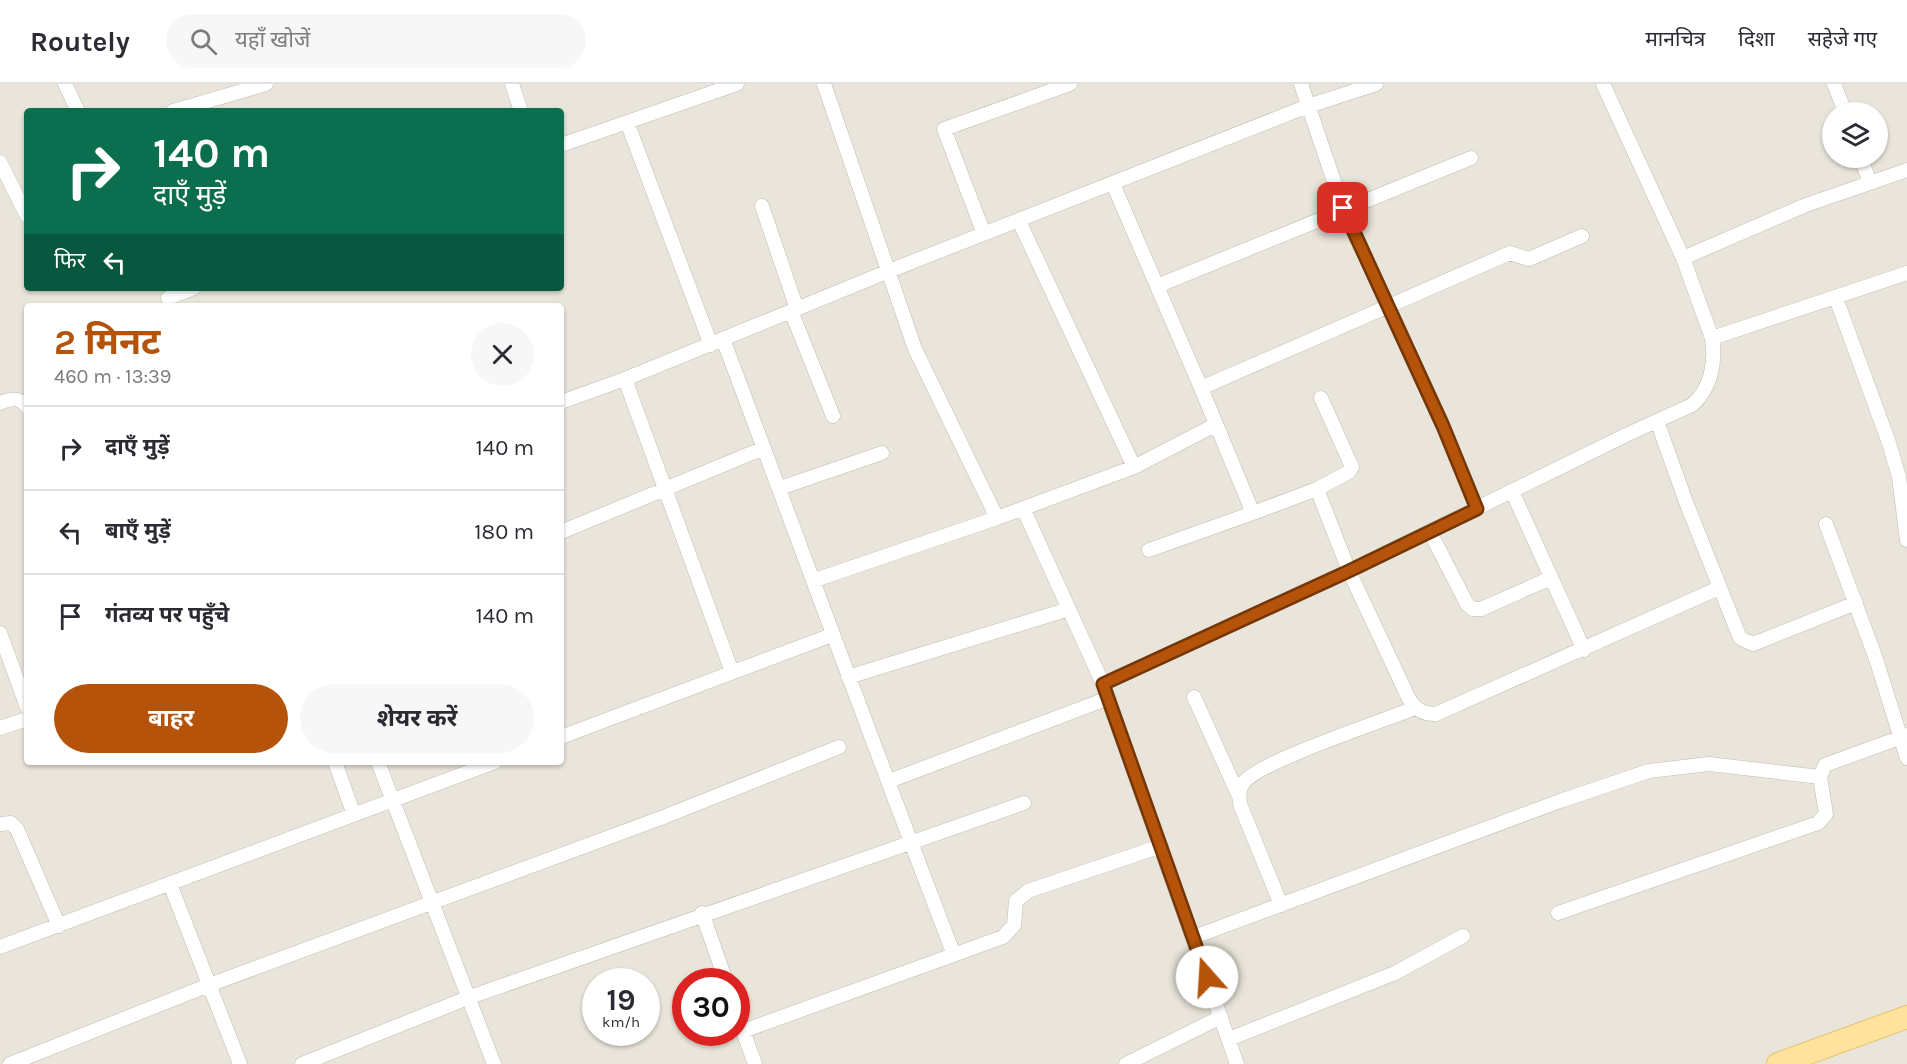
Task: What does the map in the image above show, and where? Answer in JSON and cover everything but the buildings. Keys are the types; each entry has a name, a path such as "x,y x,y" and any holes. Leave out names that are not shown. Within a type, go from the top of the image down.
{"main road":[{"path":"1778,1064 1907,1017"}],"street":[{"path":"65,84 77,108"},
{"path":"183,108 266,84"},
{"path":"512,84 520,108"},
{"path":"564,144 737,84"},
{"path":"824,84 915,349 997,518"},
{"path":"984,234 944,129 1070,84"},
{"path":"1301,84 1343,208 1443,426 1477,509"},
{"path":"564,401 625,380 889,271 1308,106 1376,84"},
{"path":"1103,684 1349,571 1692,405 1705,391 1714,351 1712,338 1683,258 1603,84"},
{"path":"1834,84 1841,102"},
{"path":"627,122 717,342 780,488 815,580 832,635 954,955"},
{"path":"1156,285 1471,158"},
{"path":"0,162 24,210"},
{"path":"1865,168 1870,183"},
{"path":"1683,258 1806,205 1907,170"},
{"path":"1113,184 1253,513"},
{"path":"762,206 794,310 833,416"},
{"path":"1019,221 1134,466"},
{"path":"1201,388 1510,254 1529,259 1581,236"},
{"path":"1712,338 1907,273"},
{"path":"167,297 185,291"},
{"path":"1836,298 1880,415 1899,477 1905,501 1907,540"},
{"path":"625,380 732,672"},
{"path":"1149,550 1317,489 1349,472 1352,467 1321,398"},
{"path":"0,403 15,399 24,403"},
{"path":"1657,421 1735,630 1746,642 1754,644 1856,603"},
{"path":"815,580 997,518 1134,466 1215,425"},
{"path":"564,528 665,490 764,448"},
{"path":"780,488 882,453"},
{"path":"1317,489 1349,571 1415,708 1426,714 1436,714 1719,588"},
{"path":"1512,491 1584,650"},
{"path":"1023,508 1109,698 1237,1064"},
{"path":"1827,524 1904,737 1907,758"},
{"path":"1430,532 1467,604 1473,609 1481,609 1551,578"},
{"path":"848,677 1069,609"},
{"path":"0,633 24,699"},
{"path":"564,736 832,635"},
{"path":"1194,697 1238,794 1251,835 1281,905"},
{"path":"889,781 1109,698"},
{"path":"1238,794 1242,784 1250,776 1275,763 1415,708"},
{"path":"0,728 24,720"},
{"path":"1558,912 1818,823 1826,814 1821,771 1832,760 1904,737"},
{"path":"9,1064 209,985 661,818 838,747"},
{"path":"1194,937 1560,801 1649,771 1709,764 1820,777"},
{"path":"336,765 354,815"},
{"path":"379,765 494,1064"},
{"path":"0,947 487,765"},
{"path":"302,1064 470,997 702,913 1024,803"},
{"path":"0,824 11,823 17,829 59,926"},
{"path":"750,1028 1003,937 1014,925 1016,902 1028,891 1161,846"},
{"path":"170,884 240,1064"},
{"path":"702,913 721,968"},
{"path":"1228,1039 1395,973 1463,936"},
{"path":"1126,1064 1221,1017"},
{"path":"748,1046 754,1064"}],"shaded area":[{"path":"0,84 1907,84 1907,1064 0,1064"}],"route":[{"path":"1207,977 1103,684 1349,571 1477,509 1443,426 1343,208"}]}
